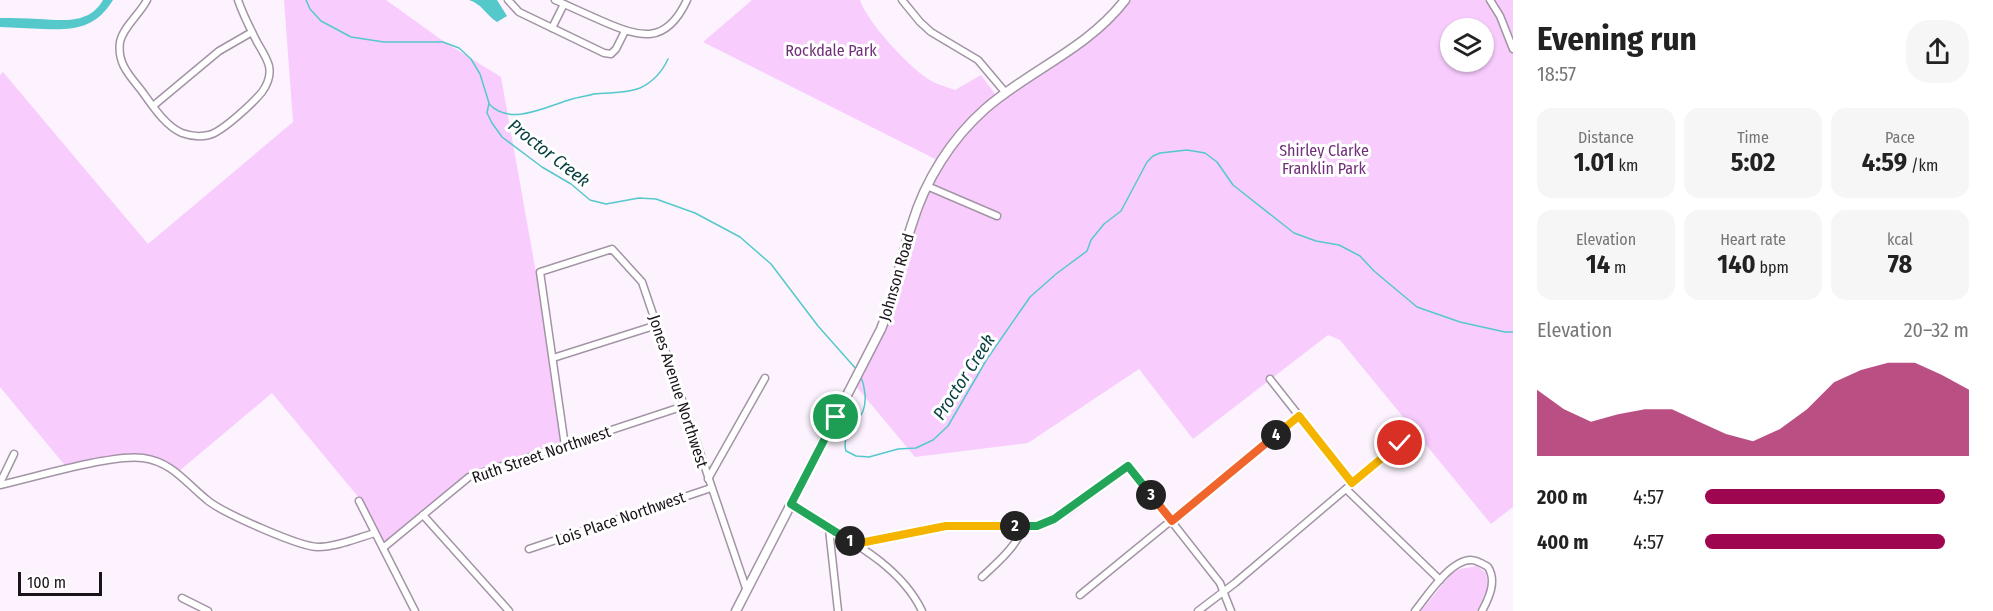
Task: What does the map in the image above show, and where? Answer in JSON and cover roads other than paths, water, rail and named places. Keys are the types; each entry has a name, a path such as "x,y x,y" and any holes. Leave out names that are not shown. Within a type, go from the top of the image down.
{"street":[{"path":"147,0 120,40 120,57 128,74 173,128 182,133 197,136 210,135 220,130 262,92 268,80 269,67 238,0"},
{"path":"508,0 519,12 604,53 611,54 616,49 625,31"},
{"path":"555,0 636,35 656,33 668,27 676,19 687,0"},
{"name":"Johnson Road","path":"736,611 887,314 911,224 927,186 945,155 983,111 1005,92 1092,35 1125,0"},
{"path":"1490,0 1500,16 1513,49"},
{"path":"906,1 920,22 931,32 978,60 1005,92"},
{"path":"552,28 564,4"},
{"path":"153,106 219,51 252,32"},
{"path":"927,186 997,216"},
{"name":"Jones Avenue Northwest","path":"553,358 540,272 612,249 642,282 747,591"},
{"path":"565,446 553,358 657,325"},
{"path":"708,479 765,378"},
{"path":"1270,379 1352,483"},
{"name":"Ruth Street Northwest","path":"383,548 469,477 684,406"},
{"path":"1080,595 1299,416"},
{"path":"1198,611 1235,583 1400,443"},
{"path":"0,484 15,454"},
{"path":"0,484 85,464 129,457 143,458 171,467 221,511 305,546 327,547 375,533"},
{"path":"855,544 946,526 1037,526 1054,519 1128,466 1225,590 1231,611"},
{"name":"Lois Place Northwest","path":"529,549 711,488"},
{"path":"1346,489 1440,580"},
{"path":"359,501 415,611"},
{"path":"791,504 880,561 901,579 922,611"},
{"path":"423,515 509,611"},
{"path":"982,578 1006,554 1021,534 1024,526"},
{"path":"829,529 838,611"},
{"path":"1415,611 1451,569 1466,561 1476,561 1488,567 1492,575 1492,588 1482,611"},
{"path":"182,598 208,611"}],"water":[{"path":"103,0 113,0 99,17 83,26 54,29 0,27 0,18 65,20 83,17 90,14"},
{"path":"469,0 497,0 507,16 497,22"}],"waterway":[{"name":"Proctor Creek","path":"306,0 310,9 321,21 351,37 384,42 443,42 459,48 471,59 480,74 489,103 487,113 502,137 542,167 571,184 590,200 606,204 639,198 656,199 695,213 740,237 771,264 818,326 857,370"},
{"path":"489,104 498,111 508,114 529,113 594,94 634,90 653,80 668,59"},
{"name":"Proctor Creek","path":"861,377 865,403 846,440 846,451 856,456 869,457 898,449 916,448 933,440 948,426 987,359 1030,297 1087,251 1091,240 1104,224 1121,211 1147,162 1160,153 1187,150 1205,153 1217,162 1233,185 1294,233 1316,241 1339,245 1360,256 1374,271 1417,307 1460,322 1513,332"}],"park label":[{"name":"Rockdale Park","path":"831,50"},
{"name":"Shirley Clarke Franklin Park","path":"1324,159"}]}
